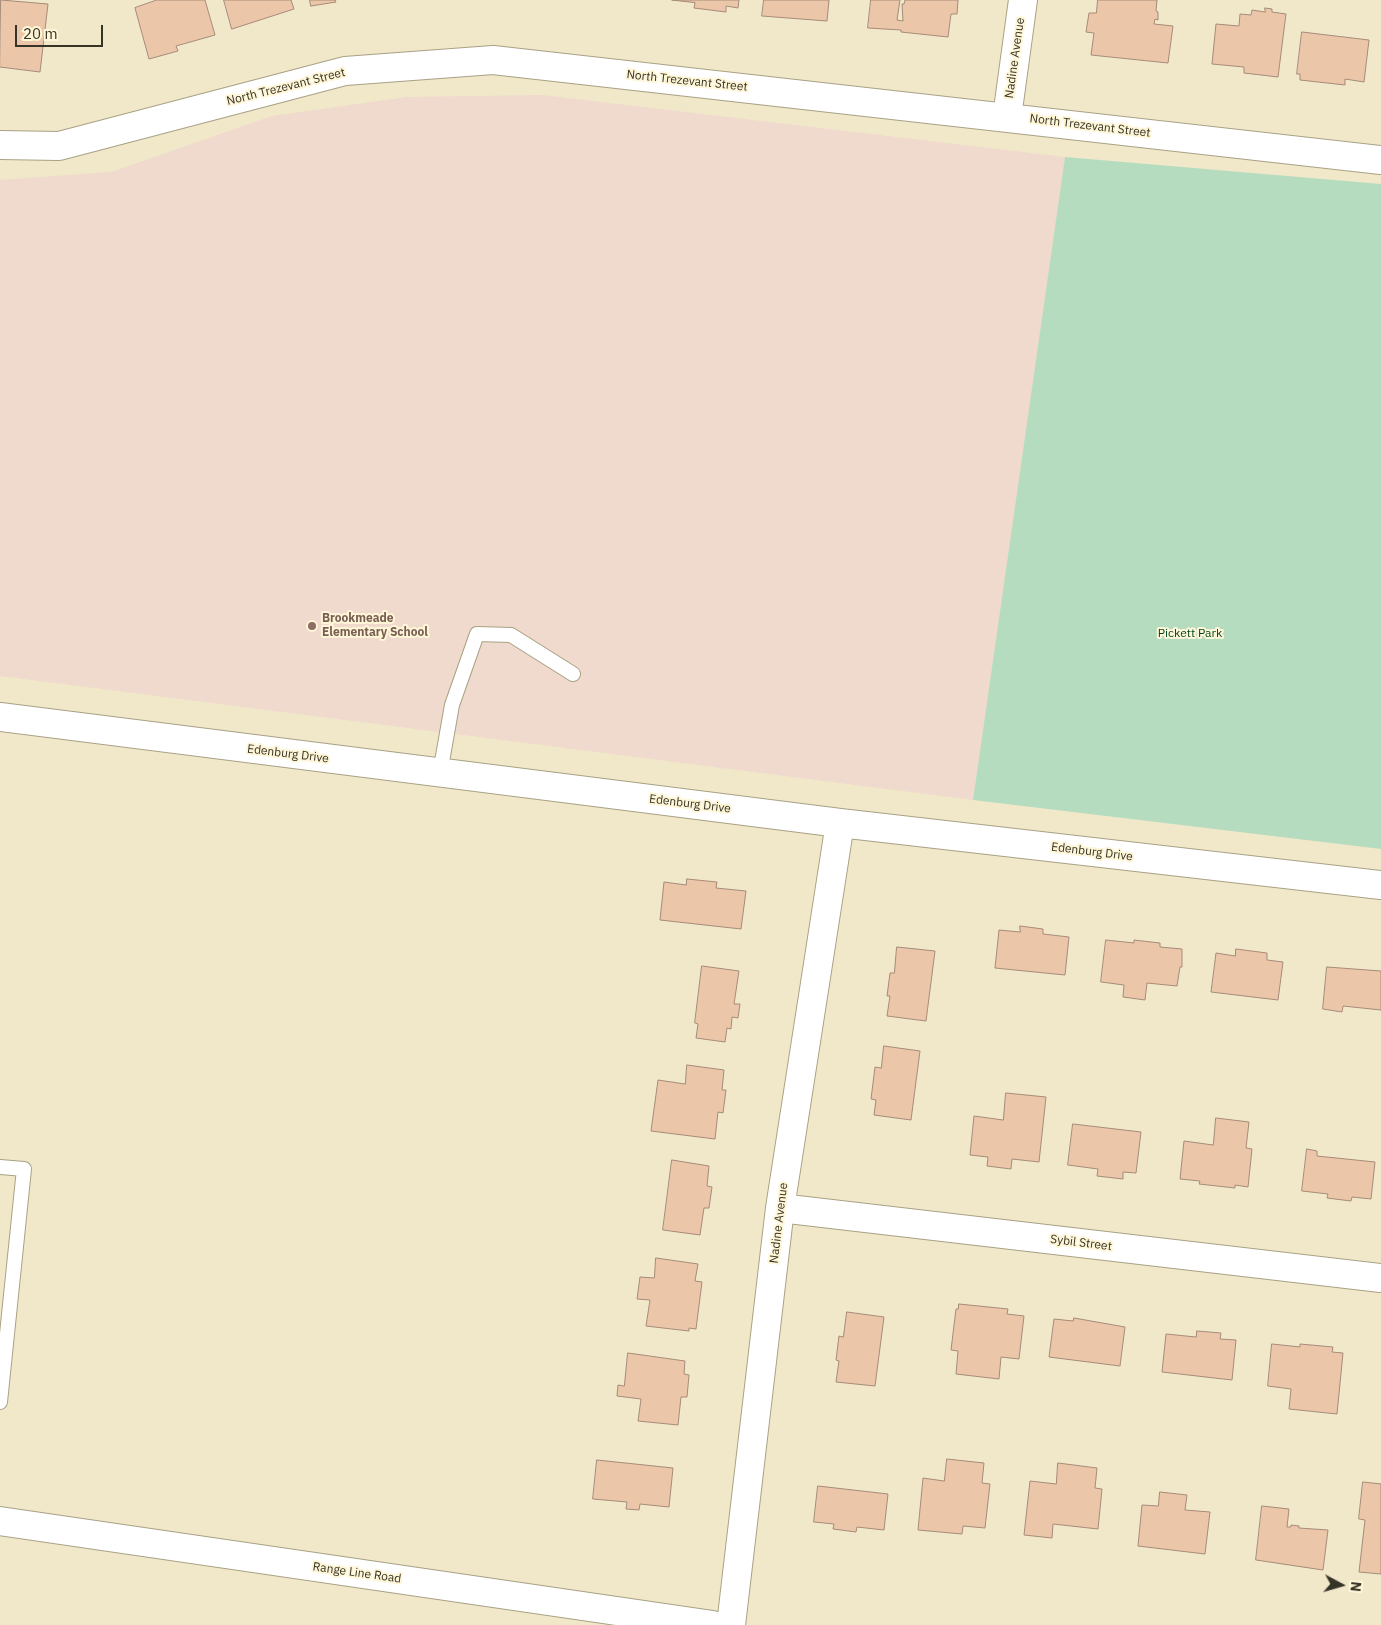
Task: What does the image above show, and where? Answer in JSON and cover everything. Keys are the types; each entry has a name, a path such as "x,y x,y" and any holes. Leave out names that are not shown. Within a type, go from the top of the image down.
{"street":[{"name":"Nadine Avenue","path":"1007,117 1024,0"},
{"name":"North Trezevant Street","path":"0,145 59,146 345,71 493,60 1381,160"},
{"name":"Edenburg Drive","path":"0,717 840,823 1381,885"},
{"name":"Nadine Avenue","path":"731,1625 780,1208 840,823"},
{"name":"Sybil Street","path":"780,1208 1381,1278"},
{"name":"Range Line Road","path":"0,1521 713,1625"}],"lane":[{"path":"440,773 452,705 478,634 511,635 573,674"},
{"path":"0,1166 24,1169 0,1402"}],"shaded area":[{"path":"542,95 1065,157 973,800 0,676 0,180 111,172 272,116 407,97"}],"green space":[{"name":"Pickett Park","path":"1065,157 1381,184 1381,849 973,800"}],"building":[{"path":"1,0 48,4 40,72 0,67"},
{"path":"157,0 205,0 215,35 176,46 178,51 149,59 135,8"},
{"path":"224,0 291,0 294,9 232,29"},
{"path":"310,0 335,0 336,2 311,6"},
{"path":"672,0 739,0 738,8 726,6 726,12 694,8 695,3"},
{"path":"764,0 829,0 827,21 762,16"},
{"path":"871,0 900,0 897,20 903,21 902,4 904,4 905,0 958,0 957,14 951,14 948,37 901,32 901,30 868,28"},
{"path":"1098,0 1157,0 1156,11 1158,12 1158,20 1155,19 1154,24 1173,26 1168,63 1091,55 1094,33 1086,32 1089,13 1096,13"},
{"path":"1265,8 1272,9 1272,12 1286,14 1278,77 1244,73 1244,67 1212,64 1216,24 1239,26 1240,14 1251,15 1252,10 1265,12"},
{"path":"1302,32 1369,40 1364,82 1345,79 1345,85 1300,80 1300,74 1297,74"},
{"path":"687,879 717,882 716,888 746,891 741,929 660,920 664,882 686,885"},
{"path":"1020,926 1043,929 1043,934 1069,937 1065,975 995,968 999,930 1020,932"},
{"path":"1106,940 1134,943 1134,940 1160,943 1160,947 1182,949 1182,967 1180,967 1177,986 1147,983 1145,1000 1123,997 1124,985 1101,982"},
{"path":"897,947 935,951 926,1021 887,1016 890,996 887,996 890,973 894,973"},
{"path":"1236,949 1267,953 1267,960 1283,962 1278,1000 1211,992 1216,953 1235,956"},
{"path":"702,966 739,971 734,1004 740,1004 738,1018 732,1017 731,1029 727,1028 725,1042 696,1038 698,1024 695,1023"},
{"path":"1327,967 1381,971 1381,1010 1343,1006 1342,1012 1323,1009"},
{"path":"884,1046 920,1051 911,1120 874,1115 876,1100 871,1099 875,1067 881,1068"},
{"path":"687,1065 724,1070 722,1090 726,1090 723,1113 718,1112 715,1139 651,1131 658,1080 685,1084"},
{"path":"1006,1093 1046,1097 1039,1162 1012,1159 1011,1169 987,1166 988,1157 970,1155 974,1116 1003,1120"},
{"path":"1216,1118 1249,1122 1246,1148 1252,1149 1248,1187 1235,1185 1235,1188 1199,1184 1200,1181 1180,1179 1184,1141 1213,1145"},
{"path":"1073,1124 1141,1132 1136,1173 1123,1172 1123,1179 1097,1176 1098,1169 1068,1165"},
{"path":"1307,1149 1317,1151 1317,1156 1375,1162 1371,1199 1352,1197 1351,1201 1327,1198 1328,1194 1302,1191"},
{"path":"672,1160 709,1166 707,1186 712,1187 709,1208 704,1208 700,1235 663,1230"},
{"path":"656,1258 698,1264 695,1281 702,1282 696,1329 689,1328 689,1331 646,1326 650,1300 637,1299 640,1277 654,1278"},
{"path":"959,1304 1008,1309 1007,1314 1024,1316 1019,1359 1001,1357 999,1379 956,1374 958,1351 951,1350 956,1309 958,1309"},
{"path":"847,1312 884,1317 875,1386 836,1382 839,1361 836,1360 839,1336 843,1337"},
{"path":"1074,1318 1125,1327 1120,1366 1049,1357 1054,1319 1073,1321"},
{"path":"1197,1331 1221,1333 1220,1339 1236,1340 1232,1380 1162,1372 1166,1334 1196,1337"},
{"path":"1272,1344 1300,1347 1300,1344 1333,1347 1332,1352 1343,1353 1337,1414 1289,1409 1291,1389 1268,1386"},
{"path":"628,1353 685,1361 684,1374 689,1375 687,1397 681,1397 678,1425 638,1421 641,1399 617,1396 618,1385 624,1386"},
{"path":"947,1459 984,1463 982,1483 990,1484 985,1528 963,1526 962,1534 918,1530 923,1478 944,1481"},
{"path":"597,1460 673,1468 669,1507 640,1504 639,1510 626,1509 627,1502 593,1499"},
{"path":"1058,1463 1097,1468 1095,1488 1102,1489 1098,1529 1053,1524 1052,1538 1024,1535 1030,1481 1056,1484"},
{"path":"1363,1482 1381,1484 1381,1574 1359,1572 1365,1520 1359,1519"},
{"path":"818,1486 888,1494 884,1530 857,1527 856,1532 833,1529 834,1524 814,1522"},
{"path":"1160,1492 1187,1495 1185,1510 1210,1512 1205,1554 1138,1546 1142,1505 1158,1506"},
{"path":"1262,1506 1289,1509 1287,1527 1291,1527 1291,1525 1299,1526 1299,1528 1328,1530 1323,1570 1256,1560"}],"place":[{"name":"Brookmeade Elementary School","path":"312,626"}]}
